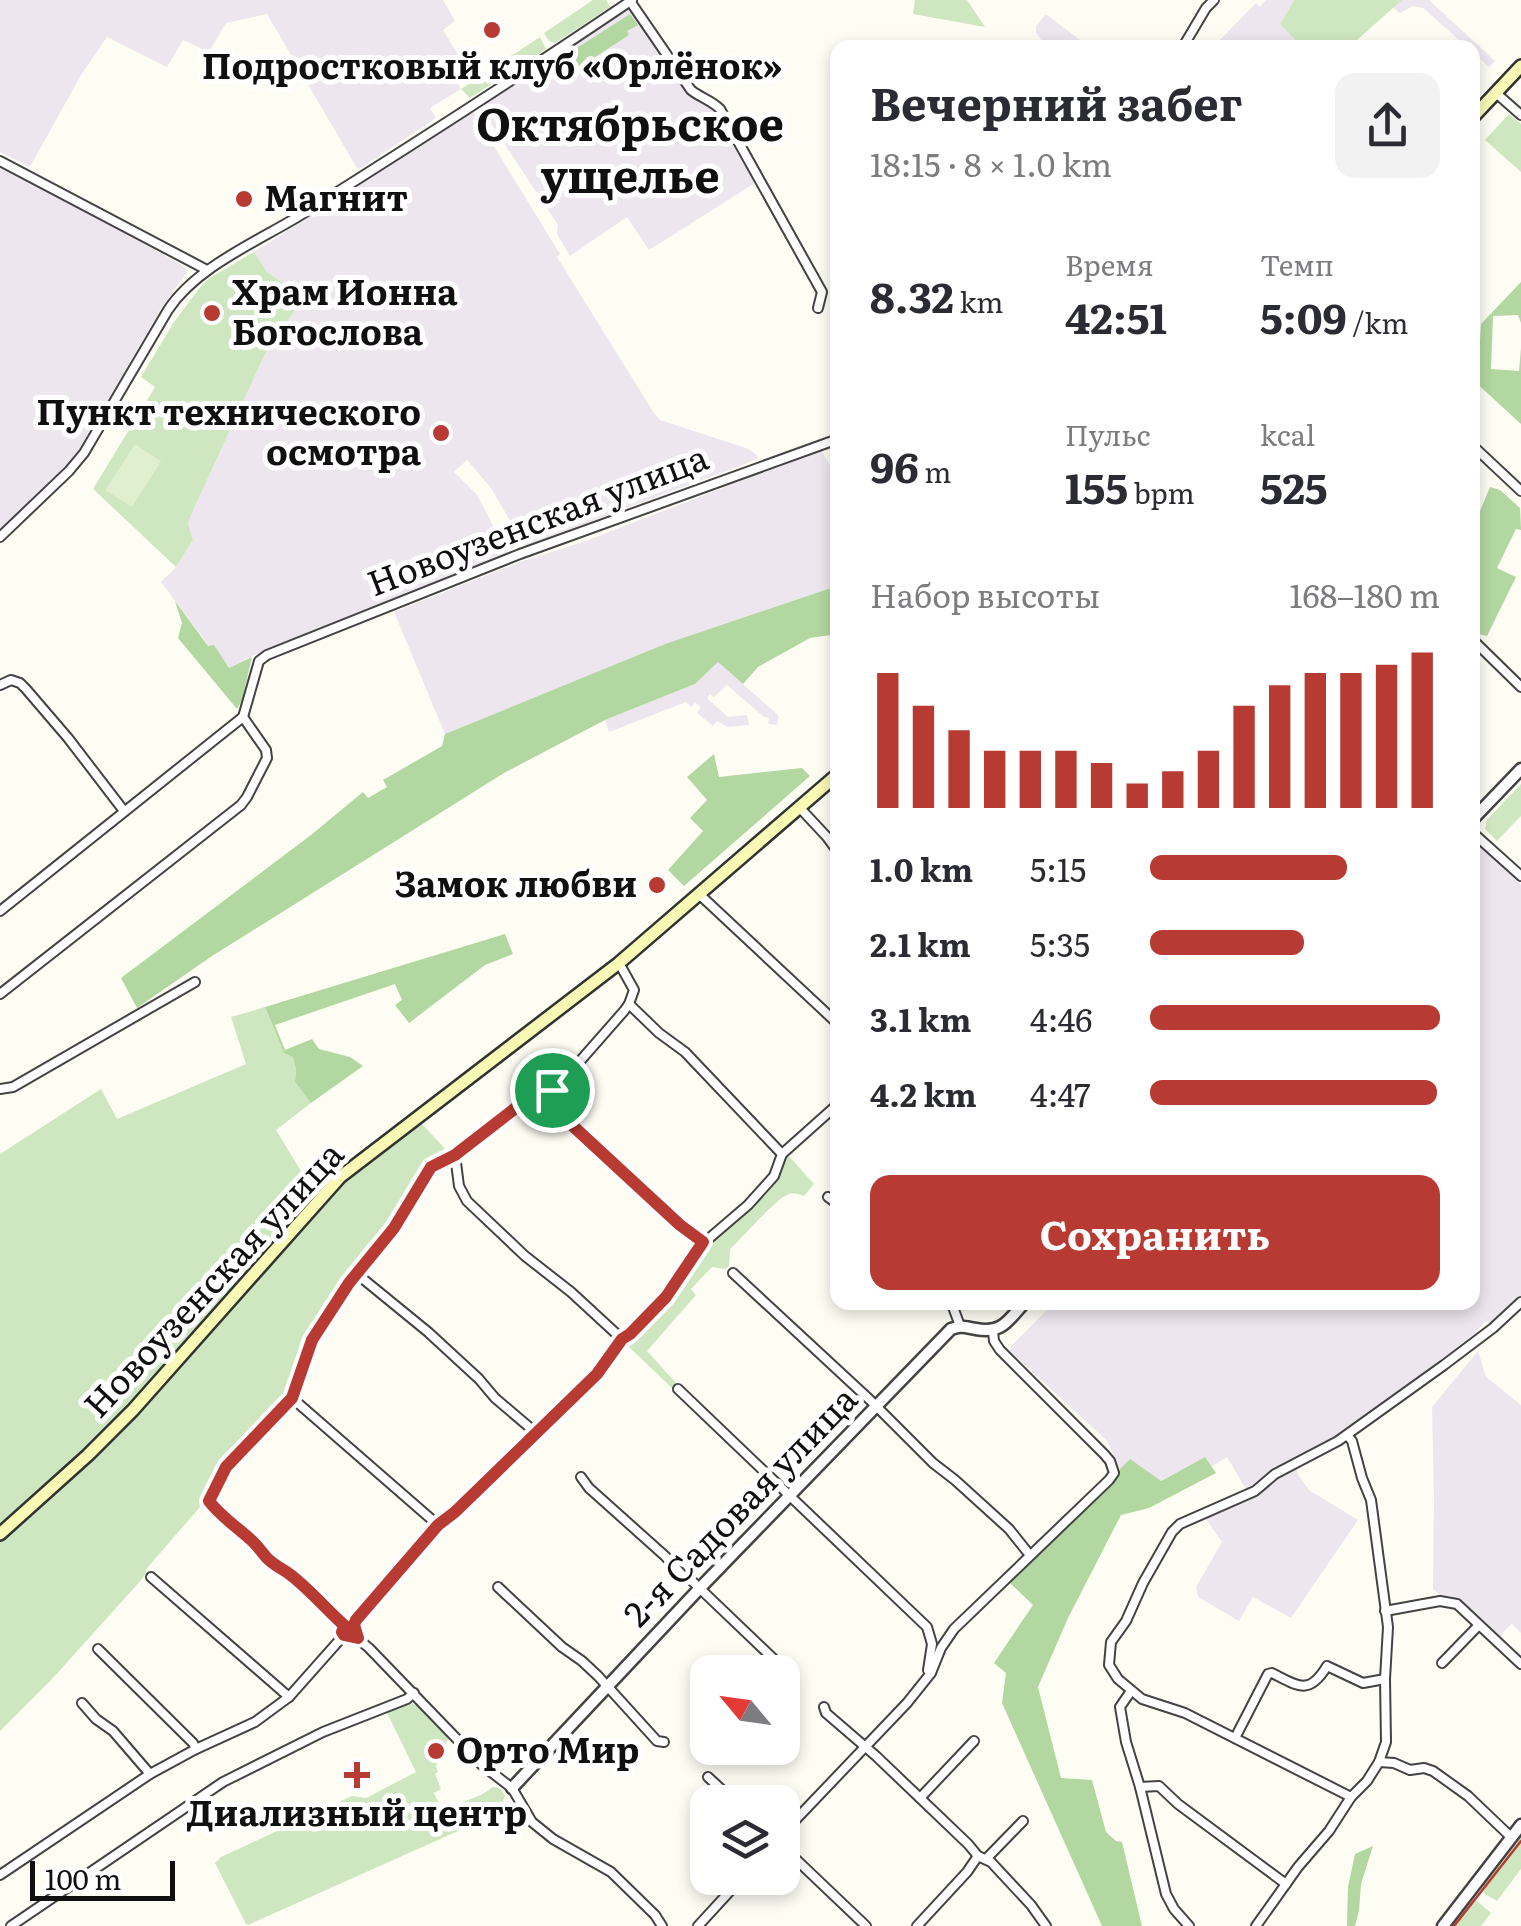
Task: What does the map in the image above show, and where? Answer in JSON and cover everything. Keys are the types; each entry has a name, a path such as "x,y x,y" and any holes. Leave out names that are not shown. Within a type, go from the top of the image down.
{"main road":[{"path":"1480,110 1521,66"},
{"name":"Новоузенская улица","path":"0,1534 133,1410 340,1176 619,963 830,781"}],"street":[{"path":"1187,40 1214,0"},
{"path":"0,537 84,453 176,298 208,270 306,212 631,1 691,90 720,109 822,292 818,308"},
{"path":"1496,93 1521,115"},
{"path":"0,160 208,270"},
{"name":"Новоузенская улица","path":"242,717 259,661 267,655 520,554 830,442"},
{"path":"1480,453 1521,491"},
{"path":"1480,647 1521,687"},
{"path":"0,685 11,680 26,690 124,811"},
{"path":"0,912 242,717 266,750 267,758 241,804 0,994"},
{"path":"1480,812 1521,769"},
{"path":"799,807 830,841"},
{"path":"1480,839 1521,876"},
{"path":"698,894 830,1017"},
{"path":"619,963 634,990 629,1004 552,1090 550,1104 703,1242"},
{"path":"0,1089 13,1087 195,982"},
{"path":"629,1004 684,1052 782,1154"},
{"path":"552,1090 531,1096 455,1155 431,1167 394,1228 312,1340 292,1398 226,1467 209,1501 358,1638 491,1774 512,1788 532,1822 553,1839 611,1872 662,1926"},
{"path":"0,1875 150,1774 254,1722 288,1697 438,1525 597,1374 622,1339 666,1297 703,1242 748,1205 774,1176 782,1154 830,1111"},
{"path":"455,1155 459,1186 467,1200 524,1256 622,1339"},
{"path":"733,1273 1030,1554"},
{"path":"357,1274 428,1332 534,1432"},
{"path":"1352,1798 1185,1713 1142,1699 1118,1679 1109,1664 1108,1653 1143,1583 1180,1524 1255,1491 1276,1474 1346,1434 1493,1328 1521,1302"},
{"path":"954,1310 960,1326 992,1331 1002,1327 1018,1310"},
{"name":"2-я Садовая улица","path":"512,1788 875,1406 950,1329 960,1326"},
{"path":"800,1815 908,1703 931,1673 954,1629 1114,1473 1104,1454 1000,1350 992,1331"},
{"path":"678,1389 928,1627 931,1673"},
{"path":"292,1398 438,1525"},
{"path":"1256,1926 1367,1781 1386,1742 1386,1611 1371,1500 1346,1434"},
{"path":"582,1477 589,1488 769,1655"},
{"path":"152,1578 288,1697"},
{"path":"498,1587 582,1661 657,1741 664,1742"},
{"path":"1386,1611 1448,1601 1457,1604 1521,1664"},
{"path":"1442,1662 1479,1625"},
{"path":"98,1649 196,1749"},
{"path":"1235,1738 1268,1674 1298,1686 1313,1684 1327,1666 1363,1682 1385,1679"},
{"path":"1131,1692 1120,1708 1126,1742 1166,1894 1189,1926"},
{"path":"11,1926 222,1782 414,1693"},
{"path":"82,1703 96,1720 113,1731 150,1774"},
{"path":"824,1707 1032,1905 1046,1926"},
{"path":"920,1798 974,1741"},
{"path":"1379,1762 1410,1770 1433,1770 1468,1796 1512,1838"},
{"path":"708,1777 717,1785"},
{"path":"1140,1788 1159,1786 1286,1884"},
{"path":"917,1926 982,1857 1023,1821"},
{"path":"1443,1926 1521,1825"},
{"path":"800,1863 866,1926"},
{"path":"698,1926 726,1895"}],"shaded area":[{"path":"0,0 443,0 455,21 443,30 471,76 458,84 461,89 430,108 436,118 358,170 267,14 226,23 209,52 183,40 167,67 107,37 81,75 30,167 0,152"},
{"path":"1266,0 1294,0 1280,24 1295,40 1220,40 1256,3 1260,7"},
{"path":"1402,0 1429,0 1472,40 1459,40 1423,8 1413,6 1400,13 1392,7"},
{"path":"629,8 684,89 695,101 711,108 755,183 649,250 627,217 570,256 557,234 558,225 480,107"},
{"path":"1046,14 1080,40 1042,40 1036,26"},
{"path":"1480,47 1495,61 1489,67 1480,59"},
{"path":"473,112 654,413 660,420 749,449 758,459 525,546 491,488 467,460 454,472 477,495 508,553 229,668 161,582 193,540 188,523 192,513 265,354 304,297 267,272 254,252"},
{"path":"0,168 184,266 187,272 162,307 78,451 0,530"},
{"path":"821,450 830,466 830,588 665,644 445,734 394,612 520,562 583,542"},
{"path":"718,662 779,716 777,725 768,724 769,718 727,685 707,698 728,717 747,715 749,725 727,727 717,721 713,726 697,713 701,707 695,703 691,707 686,702 609,732 605,720 695,684"},
{"path":"1480,846 1521,885 1521,1296 1491,1325 1486,1321 1335,1439 1272,1470 1246,1489 1227,1457 1211,1467 1205,1457 1160,1481 1131,1460 1120,1469 1107,1441 1010,1351 1047,1310 1480,1310"},
{"path":"1478,1351 1486,1377 1521,1405 1521,1633 1512,1624 1500,1639 1459,1600 1433,1589 1432,1407"},
{"path":"1296,1467 1309,1490 1358,1520 1291,1618 1253,1597 1239,1621 1198,1597 1196,1587 1222,1542 1204,1516 1258,1496"}],"green space":[{"path":"593,0 606,0 610,7 555,43 549,41 544,33"},
{"path":"915,0 967,0 985,27 913,14"},
{"path":"1294,0 1402,0 1357,40 1295,40 1280,24"},
{"path":"630,14 638,25 627,31 629,35 564,77 555,62"},
{"path":"540,37 546,49 470,98 461,89"},
{"path":"1509,114 1521,124 1521,172 1485,140"},
{"path":"254,252 267,272 304,297 265,354 192,513 188,523 193,540 176,567 93,489 155,387 141,377 174,322 208,279"},
{"path":"1521,282 1521,323 1518,315 1493,316 1491,369 1519,371 1521,348 1521,424 1480,386 1481,324"},
{"path":"135,444 161,461 132,507 105,490"},
{"path":"1490,487 1500,490 1520,508 1521,530 1516,529 1497,568 1516,577 1487,636 1480,634 1480,511"},
{"path":"830,588 830,635 810,638 758,667 743,684 718,662 695,684 605,720 504,773 212,956 137,1008 121,978 363,792 368,798 387,787 383,780 442,746 445,734 665,644"},
{"path":"175,601 229,668 252,657 237,709 178,638 182,623"},
{"path":"714,754 719,777 802,768 810,776 684,886 668,870 703,831 690,818 707,800 687,777"},
{"path":"1521,784 1521,816 1497,841 1485,829 1487,820"},
{"path":"505,934 513,954 485,965 409,1023 395,1005 402,1000 395,984 275,1025 285,1050 312,1039 319,1049 350,1057 363,1066 311,1103 295,1082 293,1057 284,1053 265,1007"},
{"path":"265,1007 284,1053 293,1056 295,1082 311,1103 276,1130 304,1176 319,1191 129,1407 0,1527 0,1154 101,1089 117,1119 246,1064 231,1017"},
{"path":"420,1122 451,1155 439,1158 423,1170 383,1236 345,1280 313,1332 286,1399 222,1466 207,1497 200,1500 200,1507 143,1578 0,1731 0,1543 120,1434 343,1182"},
{"path":"787,1154 814,1184 804,1196 787,1195 767,1212 730,1249 729,1266 712,1267 691,1289 696,1295 647,1351 677,1384 676,1392 624,1342 703,1246 779,1178"},
{"path":"1205,1457 1216,1473 1149,1508 1121,1515 1038,1687 1061,1778 1092,1780 1106,1832 1122,1842 1142,1926 1102,1926 1002,1703 1006,1673 994,1663 1033,1605 1009,1582 1113,1483 1130,1459 1161,1481"},
{"path":"410,1702 449,1737 435,1774 441,1789 434,1793 442,1810 493,1787 501,1789 505,1796 499,1809 485,1819 246,1924 215,1863 352,1796 366,1798 416,1772 386,1711"},
{"path":"1521,1834 1521,1869 1497,1901 1485,1894 1482,1885"},
{"path":"1373,1846 1361,1884 1355,1926 1347,1926 1348,1887 1355,1854"},
{"path":"1470,1900 1491,1913 1481,1926 1447,1926"}],"tram line":[{"path":"1454,1926 1521,1841"}],"place":[{"name":"Подростковый клуб «Орлёнок»","path":"492,30"},
{"name":"Магнит","path":"244,199"},
{"name":"Храм Ионна Богослова","path":"212,313"},
{"name":"Пункт технического осмотра","path":"441,433"},
{"name":"Замок любви","path":"657,885"},
{"name":"Орто Мир","path":"436,1751"},
{"name":"Диализный центр","path":"357,1775"}],"district":[{"name":"Октябрьское ущелье","path":"630,151"}],"route":[{"path":"552,1090 550,1104 703,1242 666,1297 622,1339 597,1374 438,1525 356,1620 358,1638 352,1639 342,1632 345,1626 314,1596 265,1556 209,1501 226,1467 292,1398 312,1340 349,1283 394,1228 431,1167 455,1155 531,1096 552,1090"}]}
